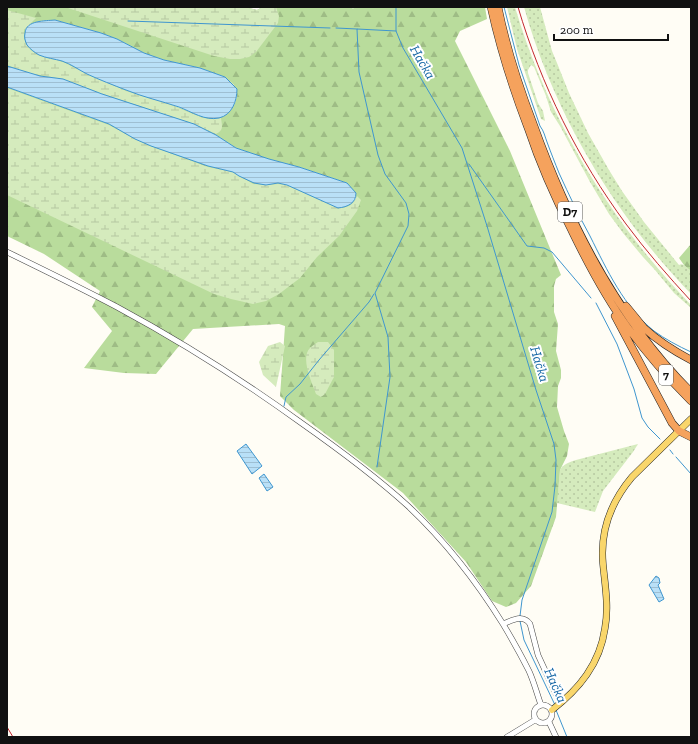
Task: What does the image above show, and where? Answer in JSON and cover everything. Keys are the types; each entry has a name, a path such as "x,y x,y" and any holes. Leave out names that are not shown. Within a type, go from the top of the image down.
{"highway":[{"name":"D7","path":"491,7 516,98 558,203 581,250 642,337 691,392"},
{"name":"D7","path":"498,7 509,51 523,96 564,200 598,275 615,308 642,347"},
{"path":"691,360 668,347 645,328 626,306 610,282 598,275 597,286 634,351 672,423 679,431 691,437"},
{"name":"7","path":"642,347 659,368 691,401"}],"main road":[{"path":"552,709 574,691 586,676 595,661 603,641 606,617 606,590 603,563 603,541 607,521 614,502 632,477 689,421"}],"street":[{"path":"7,252 110,304 170,337 255,390 337,448 388,489 420,518 473,580 503,624 528,671 541,705"},
{"path":"503,624 515,619 524,618 528,621 538,655 556,694"},
{"path":"541,705 552,709 553,715 549,722 542,724 535,720 535,710 541,705"},
{"path":"507,737 535,720"},
{"path":"549,722 556,737"}],"green space":[{"path":"7,7 246,7 257,10 262,7 352,7 353,9 354,7 485,7 487,19 460,31 455,41 510,151 561,275 556,279 554,286 554,312 558,324 556,351 561,370 561,378 558,386 557,407 569,444 567,456 560,470 556,517 531,586 516,603 506,607 492,601 466,562 403,493 294,410 280,396 285,326 279,324 193,329 156,374 124,373 84,368 112,331 92,307 100,291 44,254 7,236 7,87 109,124 135,139 208,166 233,172 239,176 266,185 278,183 287,185 338,208 348,205 356,198 349,185 347,183 299,167 257,156 236,148 216,135 63,79 40,76 7,66","holes":["55,20 117,39 144,53 164,60 200,68 225,77 234,85 237,96 235,103 231,110 201,116 126,90 88,74 63,61 39,55 25,30 29,25 39,21"]},
{"path":"65,7 244,7 257,10 263,7 276,7 279,16 278,23 256,52 249,57 230,59 214,56"},
{"path":"507,7 515,7 529,49 545,89 585,166 608,203 634,239 691,305 691,308 674,293 623,233 609,214 551,112 534,67 531,65 528,73 538,103 543,111 545,121 541,119 517,49"},
{"path":"524,7 540,7 552,51 569,93 588,133 622,191 644,222 679,265 684,265 691,271 691,294 663,263 637,230 612,196 590,161 552,86"},
{"path":"7,10 36,18 24,30 24,37 26,44 32,51 39,55 63,62 126,91 161,101 201,117 209,119 221,118 221,129 216,134 194,124 63,79 28,73 7,65"},
{"path":"7,88 109,125 151,146 208,167 233,172 253,184 287,185 338,208 350,205 354,202 357,196 361,200 357,211 339,236 317,257 300,278 279,294 266,301 253,304 214,294 7,195"},
{"path":"691,244 691,271 679,258"},
{"path":"280,342 285,346 276,387 263,375 259,362 268,346"},
{"path":"318,342 328,342 334,350 334,377 325,394 321,397 316,394 306,364 307,352"},
{"path":"638,444 603,491 595,512 557,503 560,470 569,462"}],"water":[{"path":"55,20 101,33 117,39 144,53 164,60 200,68 225,77 237,89 235,103 230,111 224,116 214,119 204,117 111,84 87,74 65,62 39,55 27,45 25,40 26,29 32,23"},
{"path":"7,66 40,76 63,79 102,94 194,124 216,135 236,148 347,183 356,193 355,199 351,204 338,208 287,185 278,183 266,185 254,183 233,172 208,166 151,146 135,139 109,124 7,87"},
{"path":"246,444 262,466 252,474 237,451"},
{"path":"264,474 273,487 267,491 259,478"},
{"path":"656,576 659,578 660,583 658,585 664,599 659,602 649,585"}],"waterway":[{"name":"Hačka","path":"396,7 396,31 403,48 462,148 554,444 556,460 552,512 522,600 520,616"},
{"path":"504,7 519,65 540,126 559,173 610,275 625,299 643,321 663,337 691,352"},
{"path":"128,21 330,28"},
{"path":"336,28 357,29"},
{"path":"377,467 390,377 388,337 375,293 408,226 409,214 406,203 385,174 378,155 359,72 357,29 396,31"},
{"path":"469,164 527,246 544,248 552,252 591,298"},
{"path":"284,406 286,397 300,384 369,302 374,294"},
{"path":"596,303 617,344 634,389 642,418 648,427 660,439"},
{"path":"670,450 673,454"},
{"path":"676,457 691,474"},
{"name":"Hačka","path":"520,621 524,640 555,705"},
{"name":"Hačka","path":"556,710 567,737"}],"railway":[{"path":"518,7 527,36 550,93 592,174 634,234 657,263 691,301"},
{"path":"7,727 13,737"}]}
